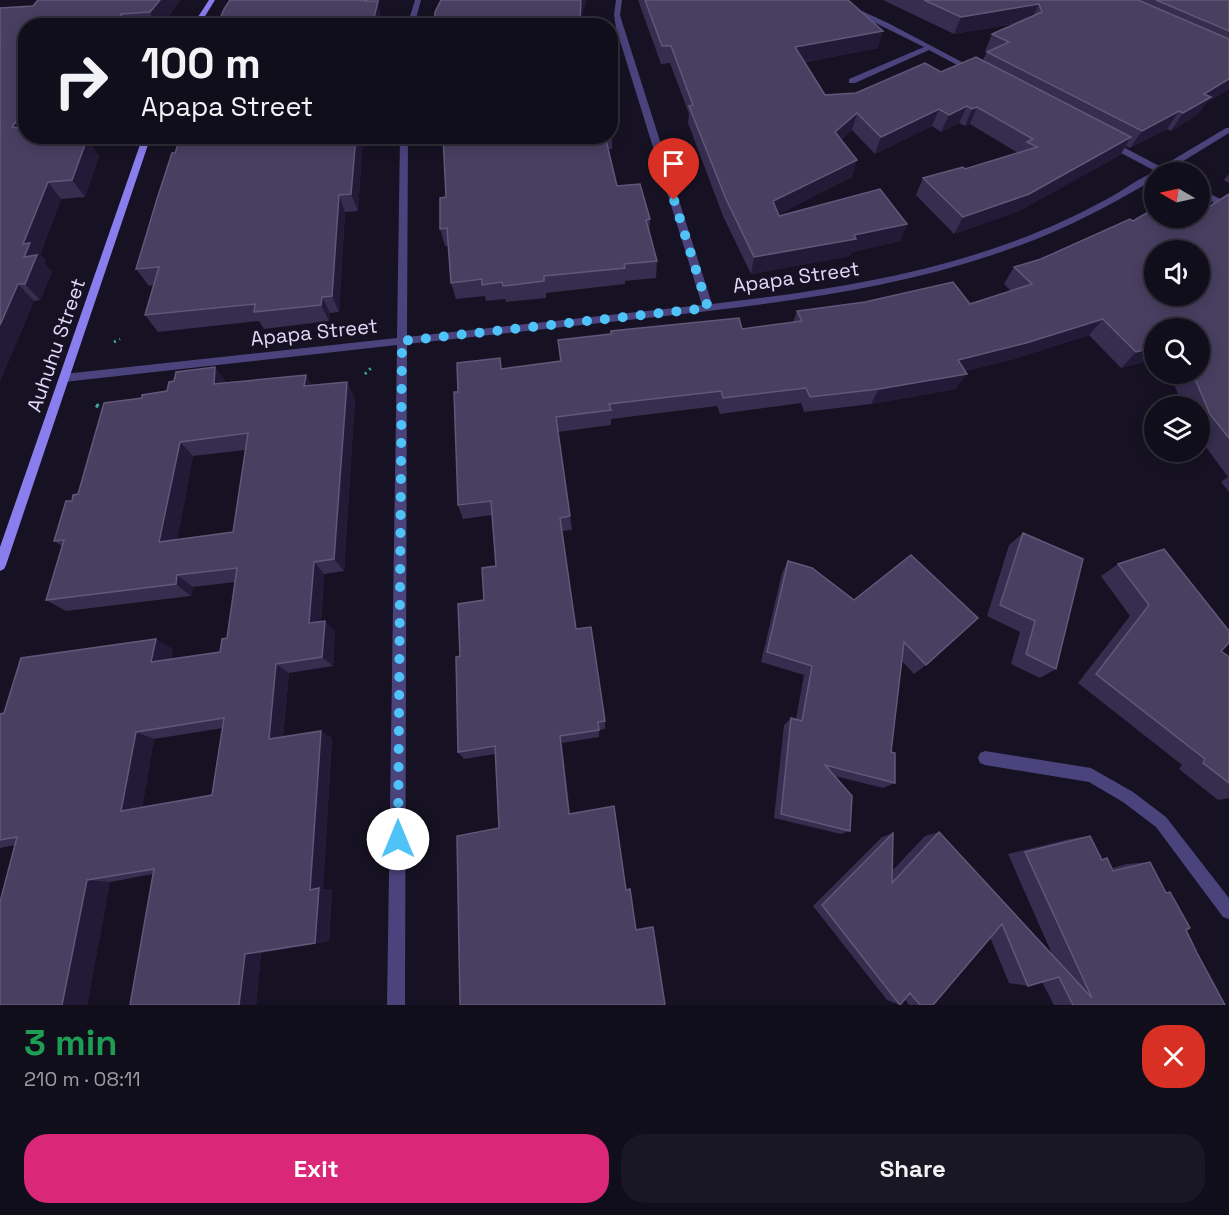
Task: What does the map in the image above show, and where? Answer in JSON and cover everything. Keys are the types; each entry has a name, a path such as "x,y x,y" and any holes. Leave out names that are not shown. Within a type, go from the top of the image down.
{"street":[{"path":"200,18 212,0"},
{"path":"412,18 418,0"},
{"path":"618,18 619,0"},
{"path":"832,0 981,75"},
{"path":"618,19 708,308"},
{"path":"852,81 929,47"},
{"name":"Apapa Street","path":"1178,162 1229,130"},
{"path":"1096,136 1144,164"},
{"name":"Auhuhu Street","path":"0,565 144,144"},
{"path":"396,1005 404,144"},
{"name":"Apapa Street","path":"64,378 708,308 830,292 953,266 991,254 1066,225 1144,182"},
{"path":"1210,197 1229,207"},
{"path":"985,758 1091,775 1128,797 1161,822 1229,911"}],"path":[{"path":"114,342 120,339"},
{"path":"365,374 372,367"},
{"path":"96,405 101,408"}],"building":[{"path":"38,0 160,0 150,12 121,14 122,18 18,18 18,119 12,127 18,128 18,144 85,144 72,180 48,182 23,244 30,243 24,257 37,255 25,284 18,284 0,325 0,8 33,6"},
{"path":"230,0 378,1 374,18 220,18"},
{"path":"441,0 581,0 580,18 435,18"},
{"path":"645,0 848,0 883,31 795,47 825,95 856,93 925,63 941,72 976,57 1131,137 1029,194 963,217 923,178 963,167 965,169 1037,147 1027,142 1033,139 977,107 972,109 967,106 949,115 939,109 881,137 857,113 835,132 857,160 773,201 779,216 880,189 907,224 854,235 856,239 754,257 726,199 689,106 693,105 671,46 662,46"},
{"path":"924,0 1138,0 1229,39 1229,79 1204,94 1211,97 1183,113 1179,111 1142,131 987,52 1009,42 992,34 1042,12 1039,4 961,17"},
{"path":"1156,0 1229,0 1229,31"},
{"path":"178,144 355,144 351,194 339,195 332,296 322,297 321,305 254,312 255,304 145,315 159,267 136,269 172,153 175,153"},
{"path":"443,144 607,144 617,186 640,184 650,219 646,220 657,261 624,264 625,268 544,276 544,281 503,286 502,282 482,285 482,279 451,283 447,228 440,229 440,198 446,197"},
{"path":"1229,194 1229,438 1210,414 1210,396 1202,396 1197,384 1210,384 1210,318 1144,318 1144,350 1136,352 1103,319 1026,343 958,360 967,374 879,389 810,397 806,388 723,398 721,391 609,404 611,410 556,417 570,516 560,518 576,629 591,627 605,721 598,722 599,730 560,736 569,814 614,806 626,890 630,889 636,930 653,927 665,1005 460,1005 457,836 499,828 495,746 458,752 456,657 460,656 458,604 484,600 482,568 496,566 491,501 458,505 454,392 458,392 457,363 500,358 501,369 561,361 558,340 611,334 611,331 739,318 742,329 802,321 797,311 865,302 953,282 970,304 1032,284 1014,267 1041,259 1130,219 1133,221 1144,214 1144,228 1210,228 1210,206"},
{"path":"215,367 214,384 306,375 304,386 347,382 334,559 314,562 309,623 325,621 322,657 276,664 269,739 321,731 310,890 319,888 315,943 245,954 239,1005 130,1005 154,869 87,880 62,1005 0,1005 0,902 17,837 0,840 0,714 4,713 21,658 156,639 151,662 220,652 222,639 227,638 237,568 177,575 176,584 46,600 64,540 54,541 66,501 72,501 73,495 78,494 104,403 142,398 142,395 167,391 169,382 174,381 176,372","holes":["248,433 233,532 159,542 180,442","224,718 212,795 121,811 136,732"]},
{"path":"1023,533 1083,559 1056,669 1026,654 1035,621 1000,605"},
{"path":"1164,549 1229,631 1229,643 1221,651 1229,657 1229,783 1203,763 1205,759 1096,674 1149,605 1118,564"},
{"path":"911,555 978,618 926,665 904,642 891,752 895,753 895,783 825,765 852,796 850,831 781,814 791,718 802,721 812,666 767,652 788,561 812,568 854,600"},
{"path":"939,832 1092,998 1025,852 1090,836 1102,860 1107,858 1113,871 1150,862 1166,893 1170,892 1190,928 1186,930 1225,1005 1073,1005 1059,977 1028,986 1002,924 933,1005 920,1005 910,993 900,1005 822,905 893,833 892,883"}],"route":[{"path":"398,839 402,341 708,308 674,200"}]}
